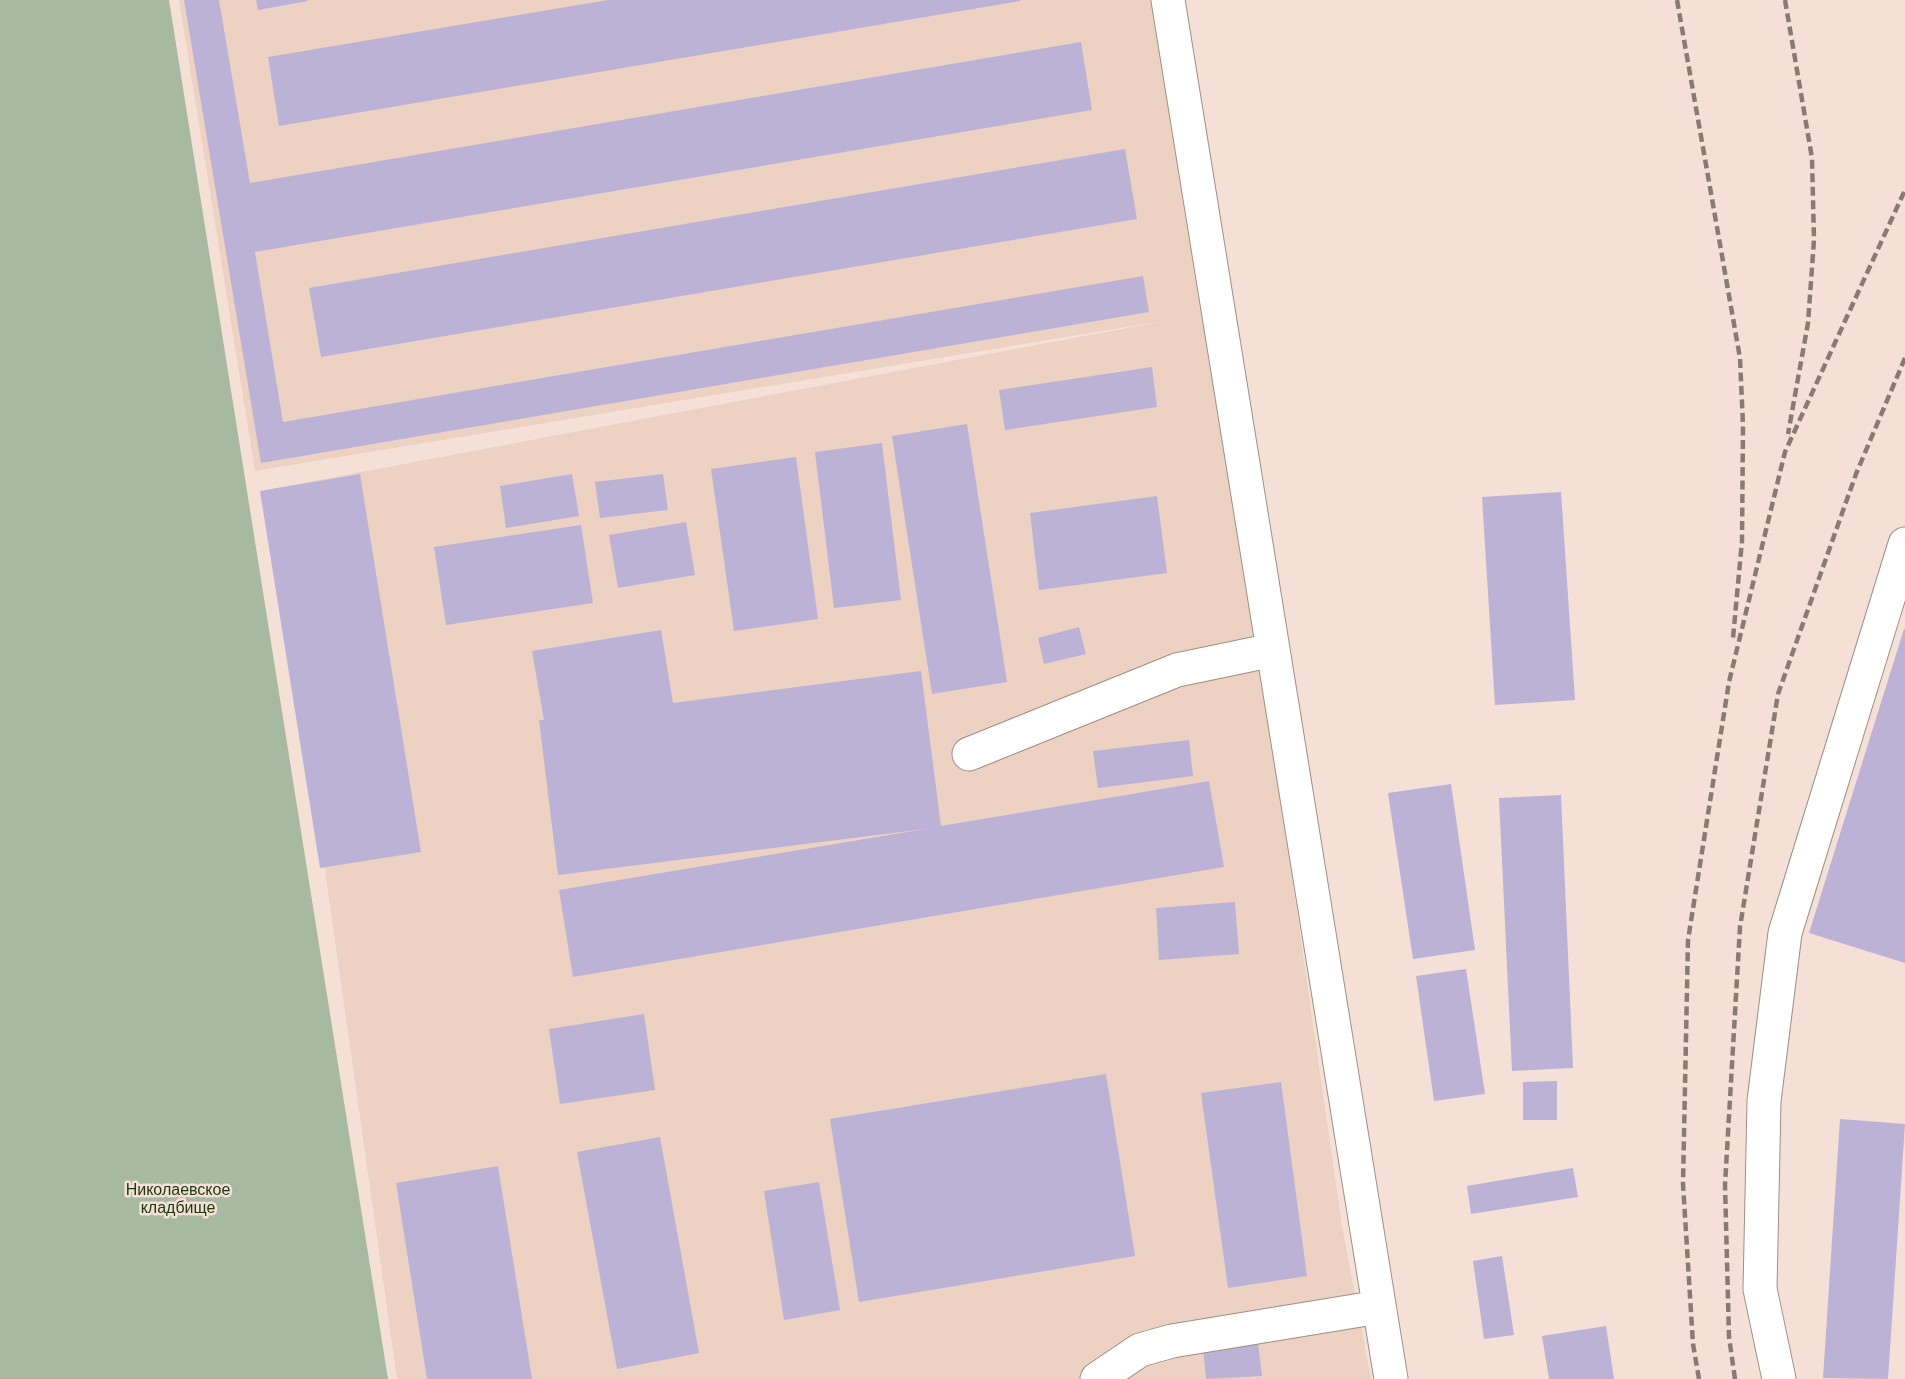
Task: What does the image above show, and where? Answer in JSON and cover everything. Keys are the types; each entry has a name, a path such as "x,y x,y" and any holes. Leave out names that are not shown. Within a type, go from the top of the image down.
{"street":[{"path":"1168,0 1391,1379"},
{"path":"1779,1379 1760,1289 1764,1101 1785,933 1905,544"},
{"path":"969,754 1177,670 1273,650"},
{"path":"1097,1379 1140,1350 1172,1341 1379,1307"}],"shaded area":[{"path":"179,0 1156,0 1211,313 1342,1226 1371,1379 397,1379 271,489 1169,320 255,471"}],"green space":[{"name":"Николаевское кладбище","path":"0,0 169,0 388,1379 0,1379"}],"building":[{"path":"184,0 219,0 250,183 1081,42 1092,110 255,252 283,422 1143,276 1149,312 261,463"},
{"path":"256,0 307,0 308,1 258,10"},
{"path":"608,0 1020,1 279,126 268,57"},
{"path":"1125,149 1137,219 321,357 309,288"},
{"path":"1152,367 1157,407 1005,430 999,390"},
{"path":"967,424 1007,682 932,694 892,436"},
{"path":"882,443 901,600 834,608 815,452"},
{"path":"796,457 818,619 734,631 711,469"},
{"path":"360,474 421,852 320,868 260,491"},
{"path":"572,474 579,516 506,528 500,486"},
{"path":"663,474 668,510 600,518 595,482"},
{"path":"1561,492 1575,700 1495,705 1482,497"},
{"path":"1157,496 1167,573 1039,590 1030,513"},
{"path":"686,522 695,575 618,588 609,535"},
{"path":"581,525 593,603 446,625 434,547"},
{"path":"1079,627 1086,654 1044,664 1038,638"},
{"path":"1905,629 1905,963 1809,933"},
{"path":"661,630 673,703 921,671 941,826 1209,781 1224,867 573,977 559,890 925,829 558,875 539,720 544,720 532,651"},
{"path":"1189,740 1193,776 1098,788 1093,751"},
{"path":"1451,784 1475,950 1413,959 1388,793"},
{"path":"1561,795 1573,1068 1512,1071 1499,798"},
{"path":"1235,902 1239,954 1159,960 1156,908"},
{"path":"1466,969 1485,1094 1434,1101 1416,976"},
{"path":"644,1014 655,1090 560,1104 549,1029"},
{"path":"1106,1074 1135,1256 859,1302 830,1119"},
{"path":"1557,1081 1557,1120 1523,1120 1523,1082"},
{"path":"1281,1082 1307,1276 1228,1288 1201,1093"},
{"path":"1840,1119 1905,1124 1888,1379 1823,1378"},
{"path":"660,1137 699,1353 617,1369 577,1152"},
{"path":"498,1166 532,1379 427,1379 396,1183"},
{"path":"1573,1168 1578,1197 1471,1214 1467,1186"},
{"path":"819,1182 840,1310 784,1320 764,1191"},
{"path":"1502,1256 1514,1335 1484,1339 1473,1261"},
{"path":"1606,1326 1614,1379 1549,1379 1542,1336"},
{"path":"1257,1333 1262,1376 1206,1379 1202,1338"}],"railway":[{"path":"1677,0 1740,358 1743,425 1742,541 1733,638"},
{"path":"1785,0 1812,158 1814,240 1808,323 1788,434"},
{"path":"1699,1379 1693,1344 1683,1184 1688,940 1729,682 1785,452 1905,190"},
{"path":"1735,1379 1729,1337 1725,1185 1740,927 1778,694 1856,474 1905,358"}]}
